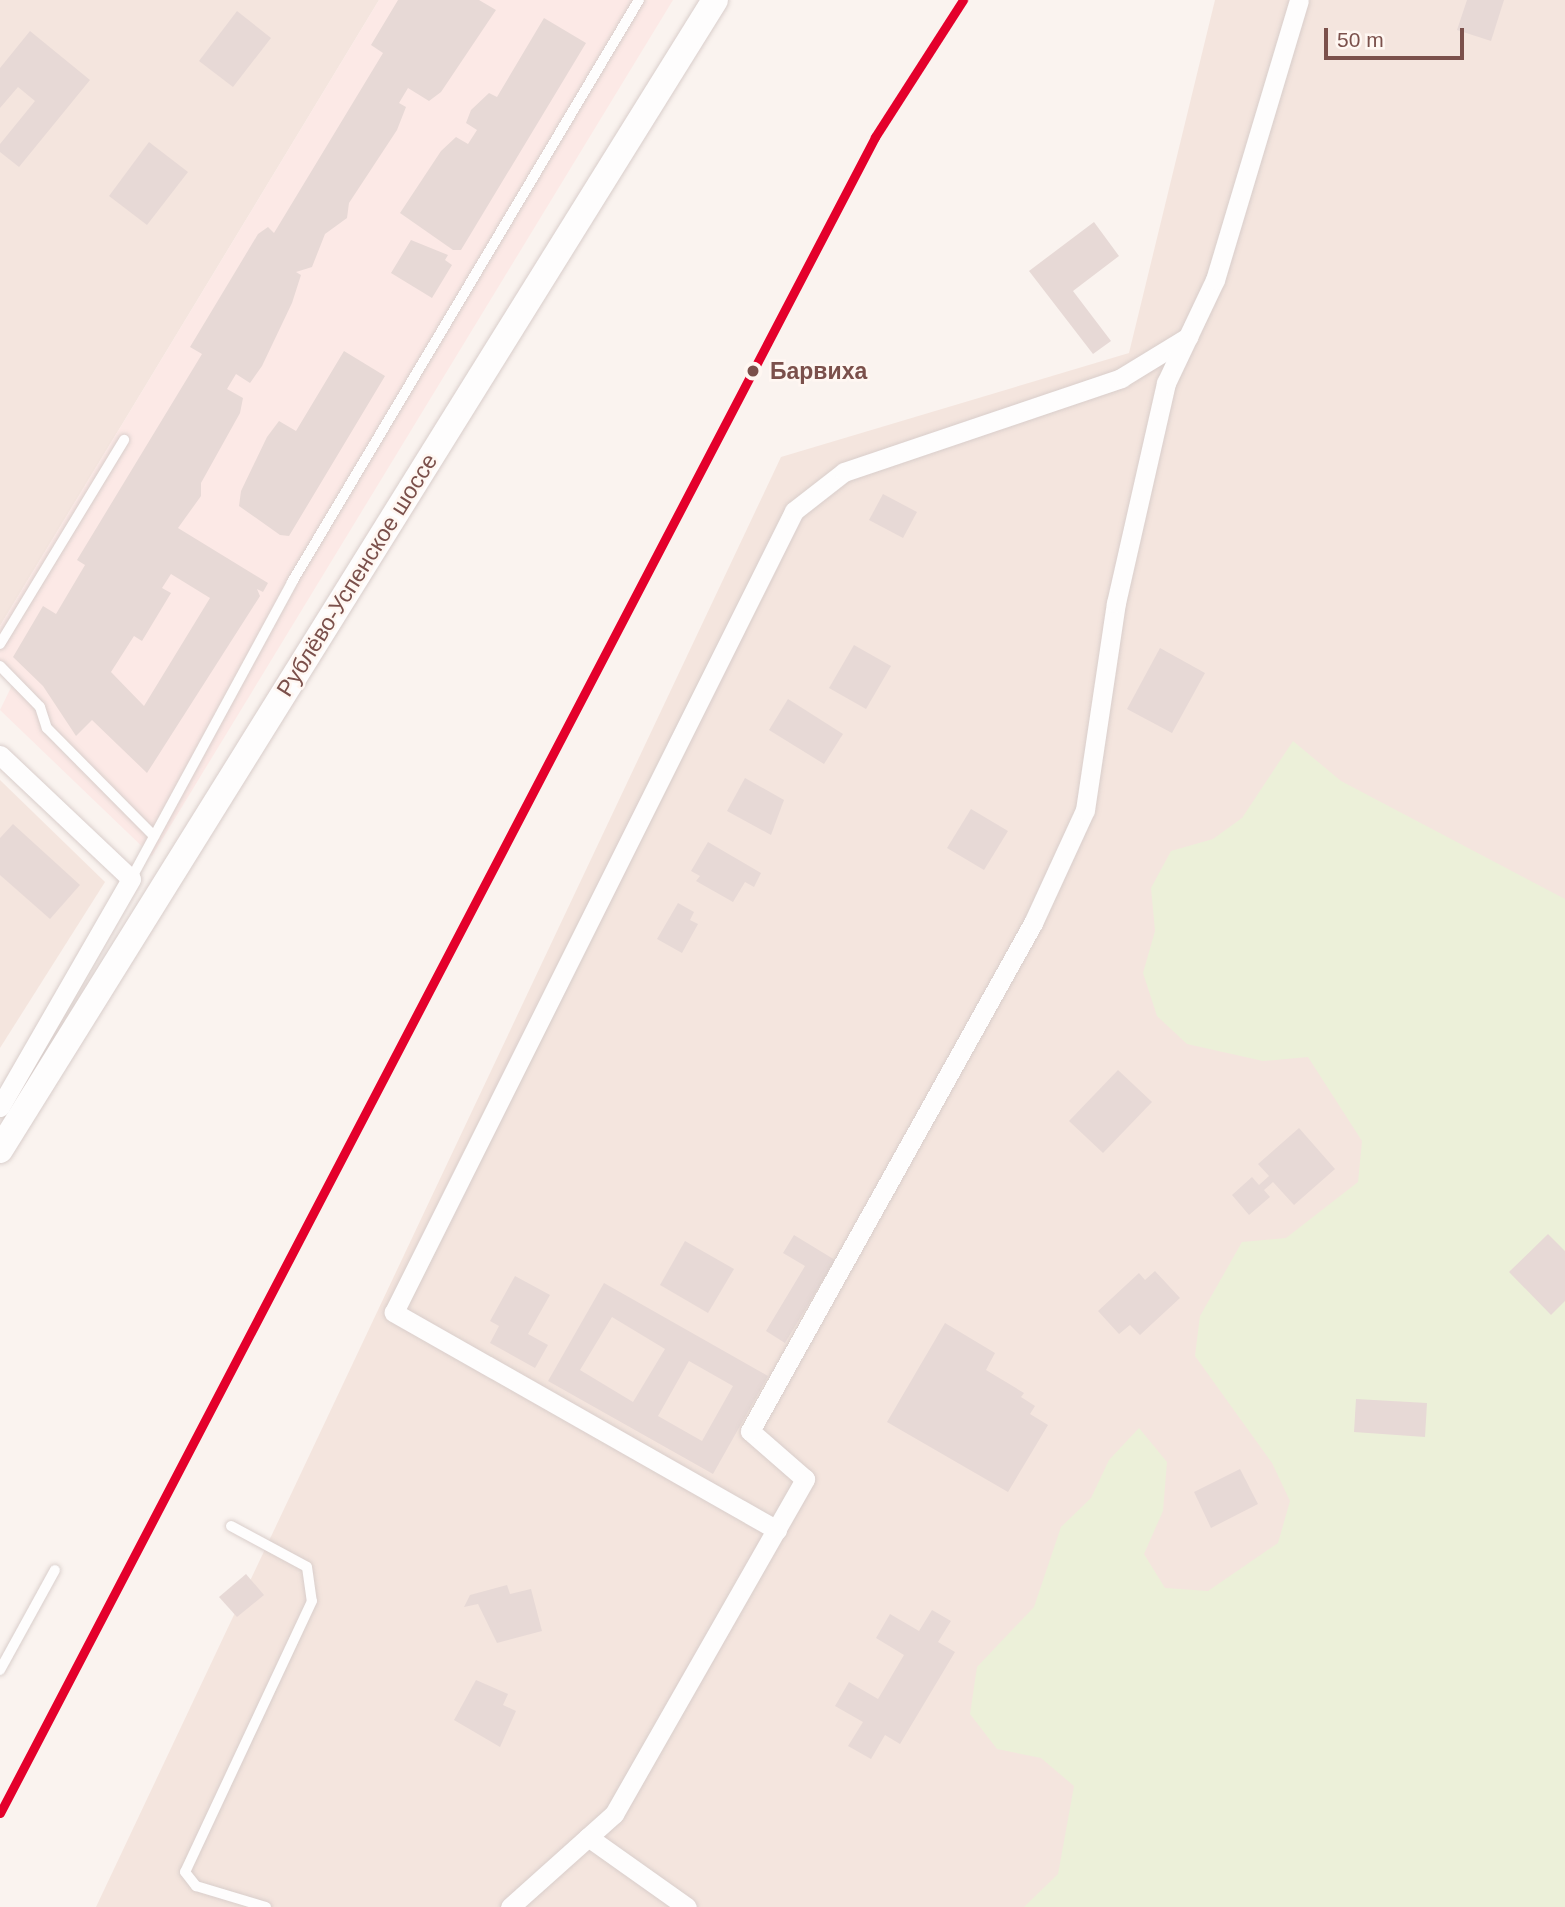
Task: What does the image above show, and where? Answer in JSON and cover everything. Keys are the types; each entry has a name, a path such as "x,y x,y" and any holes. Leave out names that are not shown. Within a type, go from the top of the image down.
{"main road":[{"name":"Рублёво-Успенское шоссе","path":"0,1150 715,0"}],"street":[{"path":"510,1907 614,1814 661,1739 805,1479 750,1431 1033,923 1086,810 1116,603 1166,383 1215,281 1299,0"},
{"path":"777,1530 394,1312 794,512 844,472 1121,378 1188,337"},
{"path":"0,755 131,879 0,1107"},
{"path":"588,1837 687,1907"}],"lane":[{"path":"131,879 292,582 639,0"},
{"path":"0,644 124,440"},
{"path":"0,666 40,707 47,728 154,836"},
{"path":"231,1526 307,1567 312,1601 185,1872 196,1886 266,1907"},
{"path":"0,1670 55,1570"}],"shaded area":[{"path":"0,0 379,0 0,626"},
{"path":"379,0 673,0 152,856 0,710 16,677 0,660 0,626"},
{"path":"1215,0 1565,0 1565,1907 96,1907 781,457 1129,353"},
{"path":"0,780 105,882 0,1048"}],"green space":[{"path":"1293,741 1341,781 1565,899 1565,1907 1024,1907 1058,1874 1074,1786 1041,1758 997,1749 970,1714 977,1667 1034,1607 1061,1527 1091,1498 1109,1460 1139,1428 1167,1462 1163,1511 1144,1554 1165,1588 1208,1591 1278,1543 1290,1501 1272,1463 1195,1356 1200,1316 1242,1242 1286,1238 1358,1182 1362,1141 1308,1057 1263,1061 1187,1044 1157,1016 1143,973 1155,931 1151,888 1171,851 1213,839 1242,818"}],"building":[{"path":"398,0 479,0 496,10 441,92 429,101 408,88 399,103 406,107 397,130 349,203 347,218 325,234 312,267 296,272 301,275 292,303 262,366 250,383 236,374 227,389 243,398 240,413 201,483 201,496 178,528 268,583 263,592 257,589 260,596 147,773 92,720 76,736 43,686 13,657 43,606 56,614 85,565 77,560 202,354 190,347 258,234 268,227 274,233 383,53 371,45","holes":["171,574 210,598 144,706 111,672 134,636 142,641 171,593 162,588"]},
{"path":"1467,0 1504,0 1491,41 1457,30"},
{"path":"237,11 271,38 233,87 199,61"},
{"path":"544,18 586,43 461,250 453,250 400,213 441,151 456,137 468,144 477,130 466,123 471,110 489,93 497,97"},
{"path":"30,31 90,80 19,167 0,152 0,144 35,101 18,87 0,108 0,68"},
{"path":"149,142 188,172 147,225 109,196"},
{"path":"1094,222 1119,256 1073,291 1111,341 1093,354 1029,271"},
{"path":"411,240 448,255 445,260 452,265 432,298 391,273"},
{"path":"344,351 385,376 289,536 280,535 239,506 241,491 267,437 279,421 296,431"},
{"path":"883,494 917,512 903,538 869,520"},
{"path":"854,645 891,666 866,709 829,688"},
{"path":"1160,648 1205,673 1172,733 1127,709"},
{"path":"788,699 843,734 824,764 769,730"},
{"path":"745,778 784,800 771,835 727,811"},
{"path":"971,809 1008,831 984,870 947,848"},
{"path":"13,824 80,885 50,919 0,875 0,838"},
{"path":"708,842 761,873 754,887 745,882 733,902 696,881 700,876 691,871"},
{"path":"678,903 694,912 690,920 698,924 682,953 657,939"},
{"path":"1118,1070 1152,1102 1103,1153 1069,1121"},
{"path":"1299,1128 1335,1169 1294,1205 1273,1182 1264,1190 1270,1197 1249,1215 1232,1195 1252,1177 1259,1185 1269,1176 1258,1164"},
{"path":"1548,1234 1565,1251 1565,1301 1551,1315 1509,1272"},
{"path":"794,1235 835,1260 785,1343 766,1331 805,1266 783,1253"},
{"path":"685,1241 734,1269 708,1313 660,1285"},
{"path":"1155,1271 1180,1298 1140,1335 1130,1325 1119,1334 1098,1311 1139,1273 1145,1280"},
{"path":"515,1276 550,1295 528,1334 548,1345 535,1368 490,1343 499,1326 490,1321"},
{"path":"604,1283 768,1376 713,1474 548,1381","holes":["612,1317 665,1349 633,1402 580,1370","689,1361 733,1386 702,1441 658,1416"]},
{"path":"945,1323 995,1353 986,1370 1024,1393 1021,1397 1035,1406 1030,1414 1048,1425 1008,1492 887,1422"},
{"path":"1356,1399 1427,1403 1425,1437 1354,1432"},
{"path":"1240,1469 1258,1504 1211,1528 1194,1492"},
{"path":"246,1574 264,1595 237,1617 219,1597"},
{"path":"507,1585 510,1594 531,1589 542,1631 497,1643 478,1604 464,1607 470,1595"},
{"path":"932,1610 951,1621 938,1642 955,1652 900,1744 885,1735 871,1759 848,1746 863,1722 835,1706 849,1682 878,1699 904,1655 876,1638 890,1614 919,1631"},
{"path":"476,1680 508,1694 503,1705 516,1711 500,1747 454,1720"}],"transit line":[{"path":"0,1813 875,137 963,0"}],"place":[{"name":"Барвиха","path":"753,371"}]}
